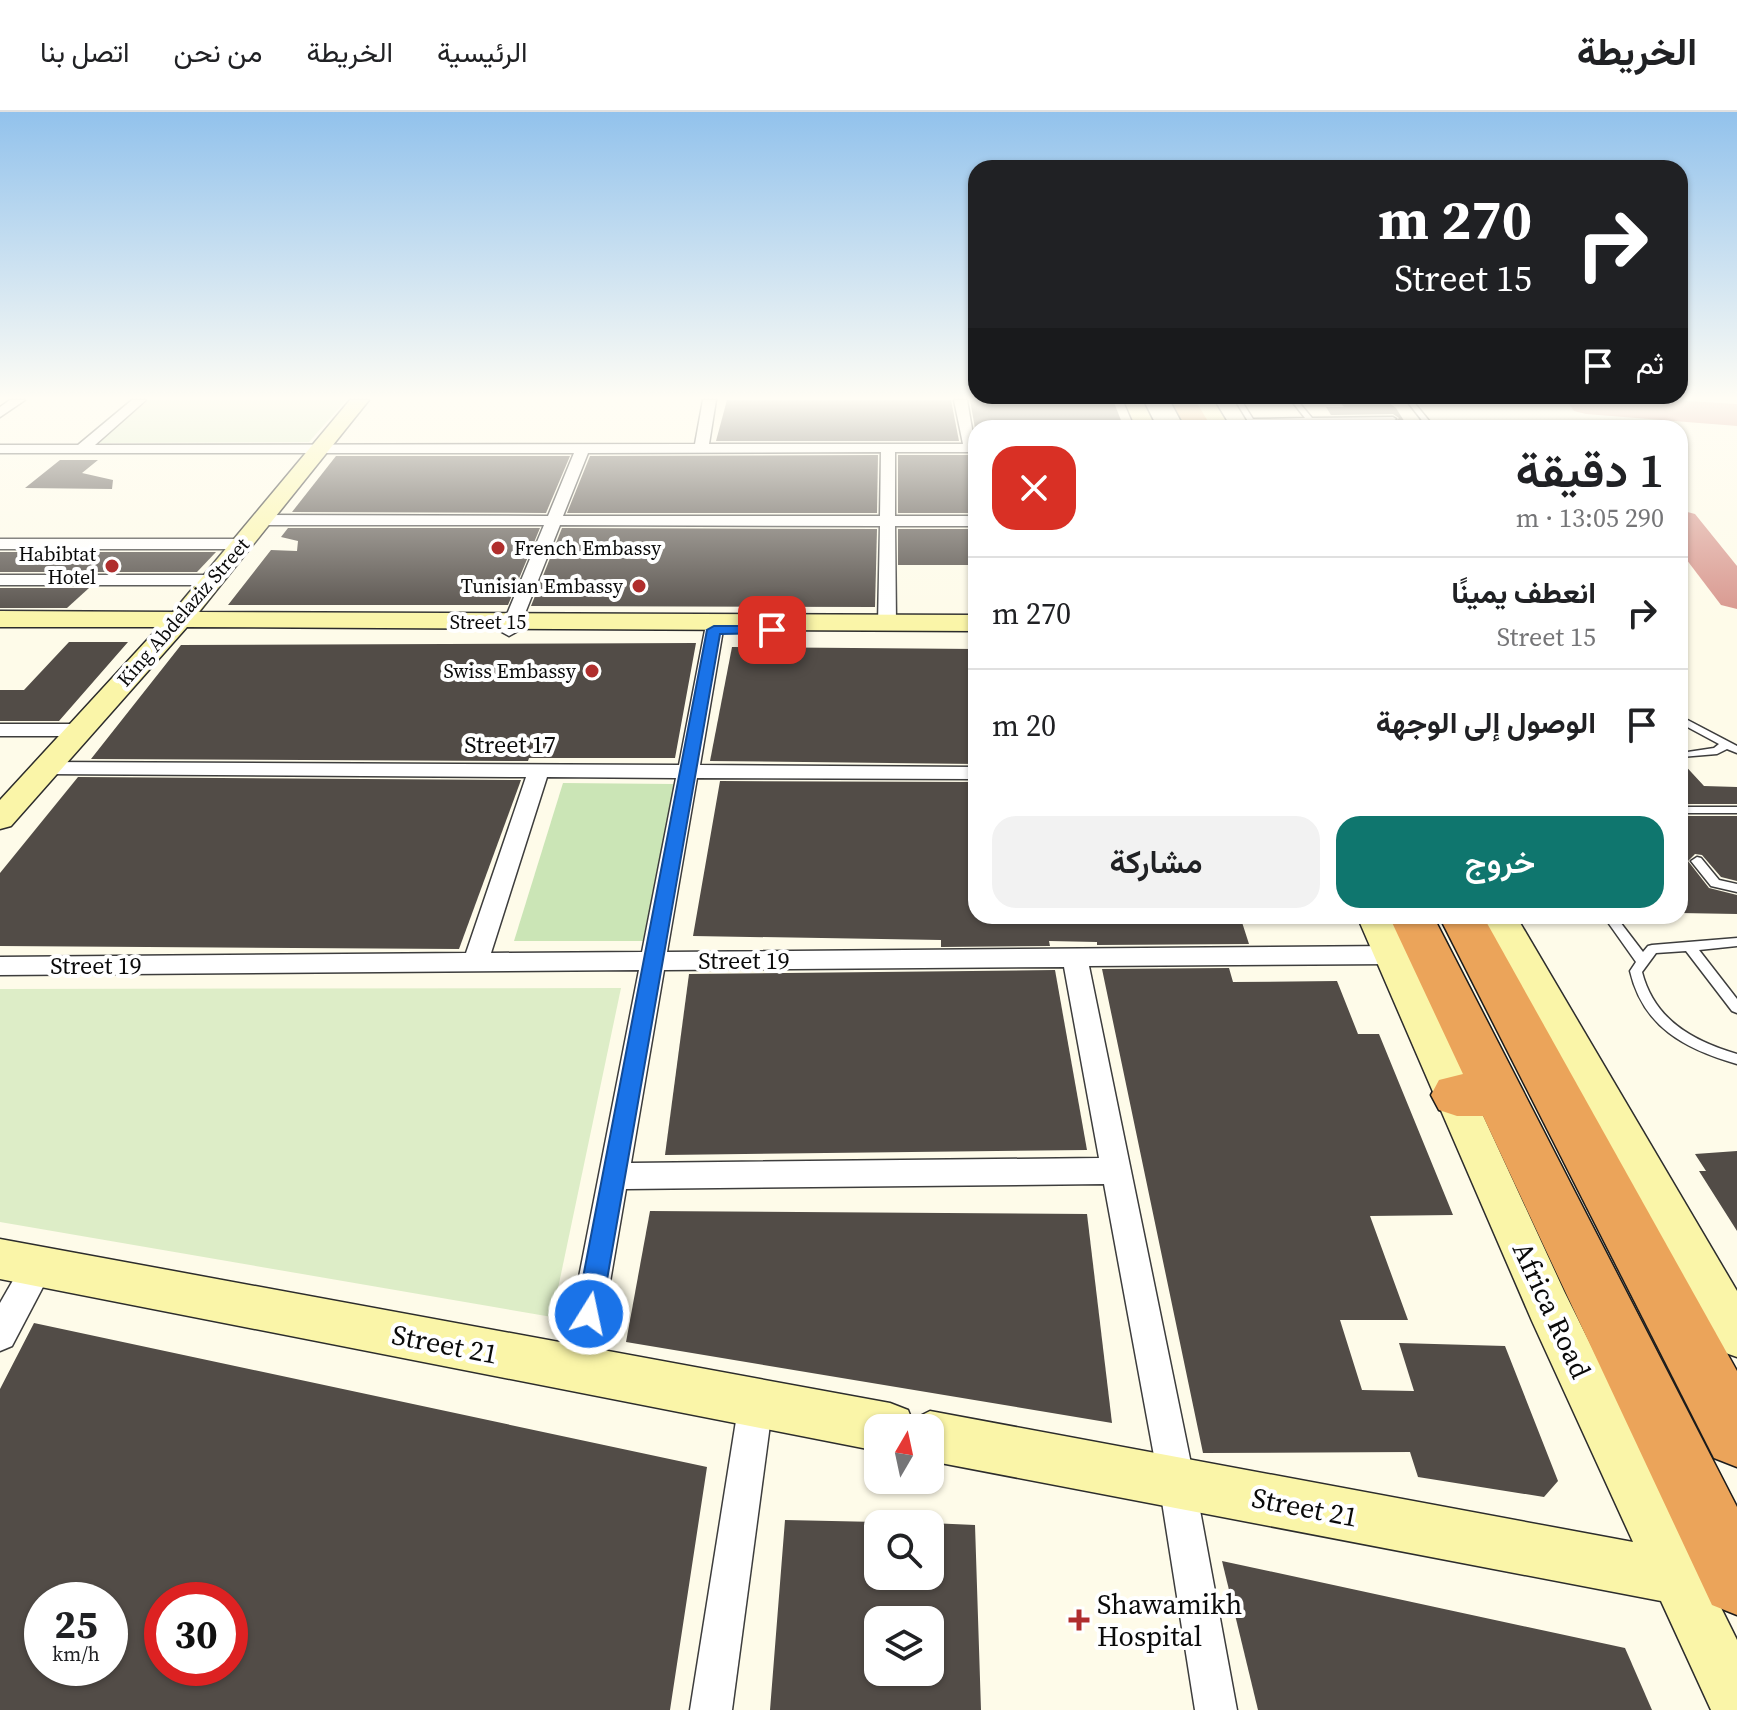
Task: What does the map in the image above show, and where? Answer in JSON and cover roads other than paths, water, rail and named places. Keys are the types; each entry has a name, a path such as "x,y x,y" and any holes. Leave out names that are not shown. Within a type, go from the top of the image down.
{"highway":[{"path":"1465,924 1737,1435"},
{"name":"Africa Road","path":"1393,929 1478,1095 1737,1580"}],"street":[{"name":"King Abdelaziz Street","path":"0,819 174,626 298,475"},
{"path":"510,627 572,475"},
{"path":"887,475 884,521 887,623"},
{"path":"263,520 968,521"},
{"path":"0,544 241,544"},
{"path":"0,580 212,580"},
{"name":"Street 15","path":"0,619 174,626"},
{"name":"Street 15","path":"510,627 968,623"},
{"name":"Street 15","path":"0,631 174,626 968,630"},
{"path":"578,1369 714,630"},
{"path":"1,732 80,730"},
{"name":"Street 17","path":"44,768 968,773"},
{"path":"476,962 539,770"},
{"path":"1504,924 1737,1335"},
{"name":"Street 19","path":"0,966 1075,957 1393,929"},
{"path":"1075,957 1177,1483 1216,1710"},
{"name":"Africa Road","path":"1478,1095 1548,1306 1737,1702"},
{"path":"614,1176 1115,1171"},
{"path":"0,1335 19,1263"},
{"name":"Street 21","path":"19,1263 864,1423"},
{"path":"711,1710 756,1402"},
{"name":"Street 21","path":"944,1439 1680,1578"}],"lane":[{"path":"1688,724 1737,750"},
{"path":"1688,755 1717,751 1725,745"},
{"path":"1688,810 1737,810"},
{"path":"1697,861 1715,883 1737,888"},
{"path":"1615,924 1641,959"},
{"path":"1737,942 1652,949 1641,959 1636,971 1637,986 1659,1019 1703,1047 1737,1059"},
{"path":"1689,945 1737,1008"}],"place":[{"name":"French Embassy","path":"498,548"},
{"name":"Habibtat Hotel","path":"112,566"},
{"name":"Tunisian Embassy","path":"639,586"},
{"name":"Swiss Embassy","path":"592,671"},
{"name":"Shawamikh Hospital","path":"1079,1620"}]}
